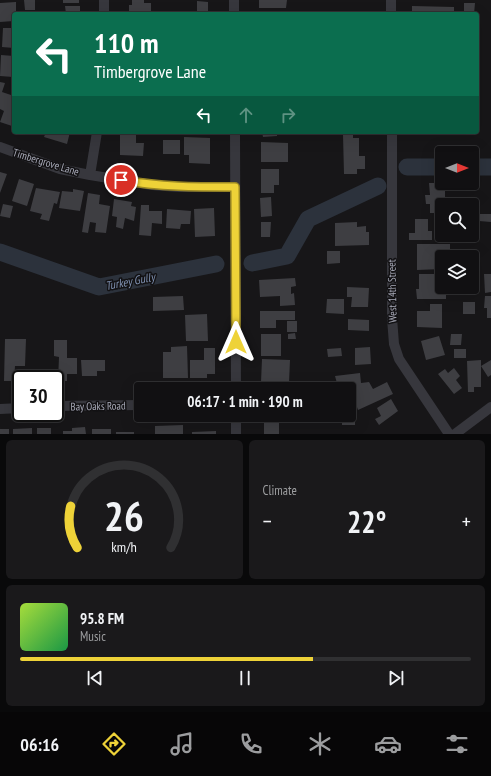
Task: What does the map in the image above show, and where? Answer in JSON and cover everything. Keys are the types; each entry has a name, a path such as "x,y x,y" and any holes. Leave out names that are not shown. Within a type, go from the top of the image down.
{"street":[{"path":"104,0 104,12"},
{"path":"234,0 234,12"},
{"path":"392,0 392,12"},
{"path":"90,175 98,134"},
{"path":"235,134 236,382"},
{"name":"West 14th Street","path":"392,134 392,318 394,344 399,359 449,434"},
{"name":"Timbergrove Lane","path":"0,147 60,169 90,175 152,185 179,187 235,187"},
{"name":"Bay Oaks Road","path":"64,406 134,405"},
{"path":"455,434 491,407"},
{"path":"0,409 12,408"},
{"path":"236,422 236,434"}],"building":[{"path":"24,0 35,0 35,10 25,10"},
{"path":"63,0 79,0 79,3 63,3"},
{"path":"132,0 144,0 144,3 151,3 151,12 129,12 129,5 132,5"},
{"path":"259,0 287,0 286,8 259,8"},
{"path":"197,1 208,2 208,12 193,12 197,11"},
{"path":"16,2 16,12 12,12 12,21 0,22 0,3"},
{"path":"464,3 475,3 474,12 464,12"},
{"path":"65,6 80,6 80,12 66,12"},
{"path":"412,6 454,7 454,12 412,12"},
{"path":"3,28 12,28 12,48 2,47"},
{"path":"1,55 12,56 12,77 0,76"},
{"path":"0,82 5,83 2,92 12,95 12,126 0,122 4,111 0,109"},
{"path":"45,134 70,134 67,144 44,137"},
{"path":"120,134 136,134 136,143 144,143 143,156 120,155"},
{"path":"262,134 277,134 277,136 263,137"},
{"path":"343,135 353,135 353,138 359,138 359,156 365,156 365,169 357,169 357,174 344,174"},
{"path":"184,137 210,138 210,164 189,163 189,155 184,155"},
{"path":"163,140 180,140 180,154 163,154"},
{"path":"261,142 288,143 288,162 261,162"},
{"path":"261,169 279,169 279,185 274,185 274,193 261,193"},
{"path":"0,172 7,174 0,193"},
{"path":"19,179 34,184 27,206 12,201"},
{"path":"429,183 435,183 435,190 445,190 445,198 435,198 435,213 430,213 430,204 426,204 425,195 430,195"},
{"path":"36,188 60,192 57,204 54,203 49,221 40,219 42,214 30,211"},
{"path":"73,189 84,191 80,211 59,208 62,191 73,192"},
{"path":"88,193 100,195 99,204 110,206 106,233 95,232 96,223 90,222 88,233 82,232"},
{"path":"271,197 272,216 261,217 260,198"},
{"path":"114,199 132,202 131,206 136,207 134,221 125,218 123,229 116,227 117,217 112,216"},
{"path":"3,204 13,206 10,218 0,216"},
{"path":"141,205 149,205 149,211 162,211 162,224 152,223 151,236 139,235"},
{"path":"214,208 215,236 195,237 194,209"},
{"path":"167,209 191,211 190,224 181,224 180,229 166,228"},
{"path":"479,214 491,214 491,222 479,221"},
{"path":"415,219 428,219 428,231 432,231 432,240 409,240 409,233 415,233"},
{"path":"261,222 271,222 270,237 261,237"},
{"path":"357,222 357,227 366,226 366,232 369,232 369,245 335,246 335,223"},
{"path":"417,244 450,244 450,250 435,250 435,269 417,270"},
{"path":"327,251 340,251 340,263 327,264"},
{"path":"419,274 435,274 435,294 446,294 446,299 417,299 416,289 419,289"},
{"path":"484,274 491,274 491,292 485,293"},
{"path":"295,278 296,286 291,287 291,294 294,293 295,305 280,306 280,296 260,297 259,280"},
{"path":"347,287 369,288 368,307 351,307 352,297 347,297"},
{"path":"183,296 184,310 153,311 153,297"},
{"path":"485,296 491,296 491,318 487,318 487,308 484,308"},
{"path":"327,299 344,299 344,314 326,313"},
{"path":"463,302 475,302 475,314 463,314"},
{"path":"430,304 442,304 442,328 417,327 417,311 430,311"},
{"path":"260,311 295,311 295,320 276,320 276,328 260,328"},
{"path":"207,314 208,341 186,341 185,315"},
{"path":"348,319 369,320 369,331 348,330"},
{"path":"287,321 297,321 297,332 287,332"},
{"path":"295,333 296,339 288,339 288,334"},
{"path":"261,334 281,334 281,356 261,356"},
{"path":"451,334 462,334 461,345 450,345"},
{"path":"439,336 445,355 426,360 421,341"},
{"path":"5,339 26,339 25,366 15,366 15,370 12,370 12,381 4,381"},
{"path":"54,340 67,340 67,358 77,358 77,374 67,374 67,381 64,381 64,370 58,370 59,357 54,356"},
{"path":"187,346 188,378 163,378 163,352 171,352 171,347"},
{"path":"370,347 371,364 355,365 355,348"},
{"path":"204,348 215,348 215,374 207,374 207,378 190,378 190,360 204,360"},
{"path":"341,348 342,356 328,357 327,349"},
{"path":"454,349 466,349 466,358 454,358"},
{"path":"262,359 290,360 289,382 261,382"},
{"path":"81,360 105,360 105,371 97,371 97,376 82,376"},
{"path":"481,360 481,387 474,387 474,392 468,392 467,361"},
{"path":"491,360 491,375 488,377 481,366"},
{"path":"454,368 460,376 456,380 462,388 454,394 438,374 445,369 448,373"},
{"path":"360,373 361,383 369,382 373,389 387,382 393,394 358,410 356,404 356,382 337,382 335,376"},
{"path":"391,399 398,411 379,425 375,419 381,416 377,408"},
{"path":"264,422 279,422 279,434 264,434"},
{"path":"342,422 355,422 355,425 342,425"},
{"path":"183,425 183,434 155,434 155,426"},
{"path":"85,427 86,434 63,434 63,431 72,431 72,428"},
{"path":"32,428 32,434 13,434 13,429"},
{"path":"37,428 51,428 51,434 37,434"},
{"path":"0,429 9,429 9,434 0,434"},
{"path":"92,429 111,429 111,434 92,434"},
{"path":"216,431 216,434 192,434 192,432"},
{"path":"116,432 134,432 134,434 116,434"}],"waterway":[{"name":"Turkey Gully","path":"407,167 435,167"},
{"name":"Turkey Gully","path":"479,167 491,167"},
{"name":"Turkey Gully","path":"252,263 287,256 308,219 378,186"},
{"name":"Turkey Gully","path":"0,252 99,287 216,264"}],"route":[{"path":"121,180 152,185 179,187 235,187 236,342"}]}
